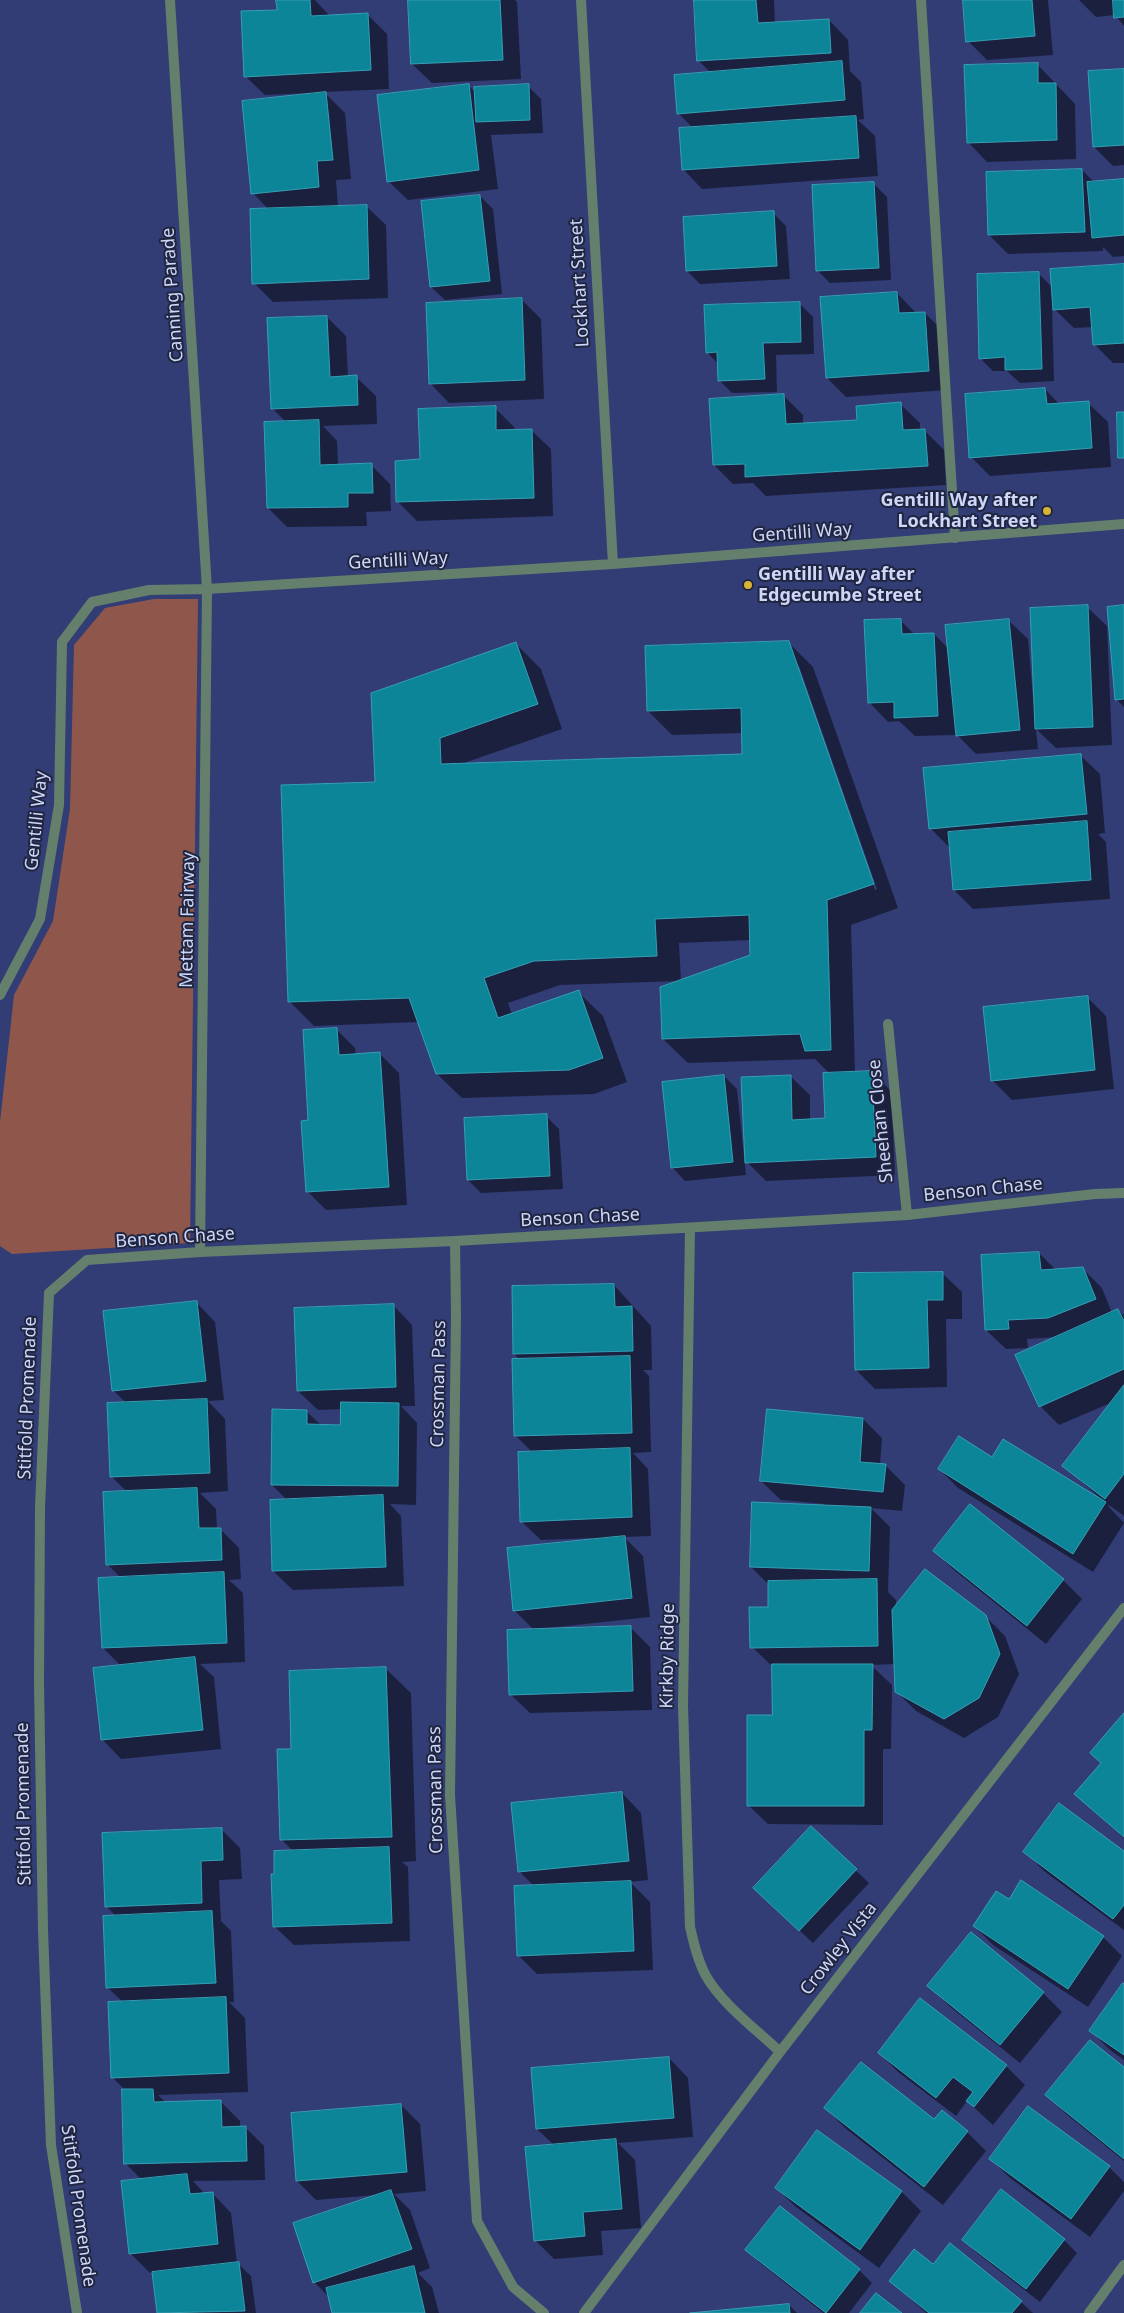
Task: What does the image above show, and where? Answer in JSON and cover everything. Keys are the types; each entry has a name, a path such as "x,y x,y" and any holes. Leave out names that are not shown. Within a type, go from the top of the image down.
{"street":[{"name":"Canning Parade","path":"170,0 208,589"},
{"name":"Lockhart Street","path":"581,0 613,564"},
{"path":"921,0 955,538"},
{"name":"Gentilli Way","path":"0,995 40,919 59,805 62,642 92,602 149,590 208,589 613,564 1123,525"},
{"name":"Mettam Fairway","path":"200,1252 208,589"},
{"name":"Sheehan Close","path":"888,1024 907,1215"},
{"name":"Benson Chase","path":"49,1293 87,1260 200,1252 455,1241 907,1215 1095,1194 1124,1193"},
{"name":"Kirkby Ridge","path":"690,1228 683,1706 690,1928 696,1952 706,1977 723,1998 780,2052"},
{"name":"Crossman Pass","path":"455,1241 456,1315 450,1795 477,2221 513,2287 544,2313"},
{"name":"Stitfold Promenade","path":"49,1293 40,1518 39,1682 43,1930 51,2145 77,2313"},
{"name":"Crowley Vista","path":"584,2313 780,2052 1124,1608"},
{"path":"1089,2313 1124,2265"}],"shaded area":[{"path":"154,599 198,599 190,1243 12,1254 0,1246 0,1122 14,995 53,921 70,809 74,645 105,608"}],"building":[{"path":"276,0 310,0 311,16 368,13 371,70 244,77 241,11 277,10"},
{"path":"408,0 500,0 503,60 411,64"},
{"path":"694,0 756,0 758,23 829,19 831,53 697,61"},
{"path":"963,0 1032,0 1035,36 966,42"},
{"path":"1113,0 1124,0 1124,17 1114,18"},
{"path":"842,61 845,100 677,114 674,75"},
{"path":"1038,63 1038,83 1056,83 1057,140 967,143 964,65"},
{"path":"1124,69 1124,145 1093,147 1088,71"},
{"path":"469,84 479,170 387,182 377,95"},
{"path":"529,84 530,120 476,122 474,87"},
{"path":"326,92 333,160 317,161 319,187 251,194 242,101"},
{"path":"856,116 859,158 682,170 679,128"},
{"path":"1082,169 1085,232 988,235 986,172"},
{"path":"1124,179 1124,235 1092,238 1087,182"},
{"path":"874,182 879,268 816,271 812,185"},
{"path":"480,195 490,281 430,287 421,201"},
{"path":"367,205 369,279 252,284 250,209"},
{"path":"774,211 777,266 686,271 683,217"},
{"path":"1124,264 1124,343 1093,345 1090,307 1053,310 1050,269"},
{"path":"1039,272 1042,369 1005,370 1005,357 979,359 977,274"},
{"path":"897,292 899,313 925,312 929,371 826,378 820,297"},
{"path":"522,298 525,380 429,384 426,303"},
{"path":"800,302 801,342 763,343 765,379 718,381 717,352 706,353 704,305"},
{"path":"327,316 330,377 357,375 358,405 271,409 267,318"},
{"path":"1045,388 1047,404 1089,401 1092,448 969,458 965,394"},
{"path":"784,394 786,424 857,420 856,406 901,402 903,430 925,429 928,466 745,477 745,464 713,465 709,399"},
{"path":"496,406 496,430 532,429 534,498 396,502 395,461 420,459 418,409"},
{"path":"1117,412 1124,412 1124,458 1118,458"},
{"path":"319,420 320,465 372,463 373,493 348,493 348,507 267,508 264,422"},
{"path":"1088,605 1093,727 1035,729 1030,608"},
{"path":"1124,605 1124,699 1115,700 1107,607"},
{"path":"901,619 902,634 934,633 938,716 894,718 894,702 868,703 864,620"},
{"path":"1009,619 1020,730 956,736 945,625"},
{"path":"789,641 874,884 827,900 831,1050 805,1051 800,1034 662,1039 660,987 750,955 749,915 655,919 657,956 534,961 484,978 498,1018 579,990 603,1058 569,1070 436,1074 409,998 288,1002 281,785 375,782 371,693 516,642 538,704 440,738 441,764 742,754 741,708 647,711 645,646"},
{"path":"1081,754 1087,814 929,829 923,768"},
{"path":"1087,821 1091,880 953,890 948,832"},
{"path":"1088,996 1095,1070 991,1081 983,1007"},
{"path":"337,1028 339,1055 380,1052 389,1187 306,1192 301,1121 308,1120 303,1030"},
{"path":"872,1071 876,1157 745,1163 741,1077 791,1075 792,1120 825,1118 823,1073"},
{"path":"724,1075 733,1162 671,1168 662,1082"},
{"path":"547,1114 550,1176 467,1180 464,1118"},
{"path":"1039,1252 1041,1270 1083,1267 1096,1299 1048,1318 1008,1320 1009,1329 985,1330 981,1255"},
{"path":"943,1272 943,1300 927,1300 929,1368 855,1370 853,1273"},
{"path":"614,1284 615,1307 632,1306 633,1351 513,1354 512,1286"},
{"path":"197,1301 206,1381 112,1391 103,1311"},
{"path":"394,1304 396,1387 297,1391 294,1308"},
{"path":"1118,1309 1124,1321 1124,1369 1039,1407 1015,1355"},
{"path":"630,1356 632,1433 514,1436 512,1359"},
{"path":"1124,1385 1124,1474 1105,1499 1062,1466"},
{"path":"207,1399 210,1473 110,1477 107,1403"},
{"path":"341,1402 399,1403 398,1486 271,1485 272,1409 307,1410 307,1424 340,1425"},
{"path":"767,1409 863,1418 860,1462 886,1464 883,1492 760,1481"},
{"path":"959,1436 992,1457 1003,1439 1106,1502 1073,1554 938,1469"},
{"path":"630,1448 632,1517 520,1522 518,1452"},
{"path":"197,1488 199,1528 221,1528 222,1560 106,1565 103,1492"},
{"path":"383,1495 386,1567 272,1571 270,1500"},
{"path":"752,1502 871,1507 869,1571 750,1567"},
{"path":"970,1504 1064,1579 1027,1626 933,1551"},
{"path":"625,1536 632,1598 513,1611 507,1548"},
{"path":"925,1569 986,1615 1000,1654 979,1698 944,1719 895,1692 892,1610"},
{"path":"224,1572 227,1643 102,1648 98,1578"},
{"path":"877,1579 878,1646 750,1648 749,1607 768,1607 768,1581"},
{"path":"631,1626 633,1691 509,1695 507,1630"},
{"path":"195,1657 203,1730 101,1740 93,1668"},
{"path":"772,1664 873,1664 872,1730 864,1730 864,1806 747,1806 747,1715 772,1715"},
{"path":"386,1667 392,1837 280,1840 277,1749 291,1749 289,1671"},
{"path":"1124,1713 1124,1837 1074,1794 1101,1763 1090,1753"},
{"path":"622,1792 629,1861 518,1872 511,1803"},
{"path":"1059,1803 1124,1851 1124,1905 1113,1919 1023,1852"},
{"path":"811,1826 857,1869 799,1931 753,1888"},
{"path":"222,1828 223,1860 201,1861 202,1903 105,1907 102,1833"},
{"path":"389,1847 392,1923 273,1927 271,1874 274,1874 274,1851"},
{"path":"1021,1880 1104,1936 1068,1989 973,1926 996,1891 1009,1899"},
{"path":"631,1881 634,1951 517,1956 514,1886"},
{"path":"212,1911 216,1983 106,1988 103,1916"},
{"path":"971,1932 1044,1992 1000,2045 927,1986"},
{"path":"1124,1984 1124,2055 1089,2031"},
{"path":"226,1997 229,2073 111,2078 108,2002"},
{"path":"920,1998 1007,2065 974,2107 966,2101 973,2092 953,2077 936,2098 878,2053"},
{"path":"1090,2040 1124,2067 1124,2159 1045,2095"},
{"path":"669,2057 674,2118 536,2129 531,2068"},
{"path":"861,2062 934,2119 942,2110 968,2131 924,2187 824,2108"},
{"path":"122,2089 153,2089 154,2102 221,2100 222,2127 246,2126 247,2161 124,2164"},
{"path":"401,2104 407,2172 296,2181 291,2113"},
{"path":"1028,2106 1110,2166 1071,2219 989,2159"},
{"path":"817,2130 902,2191 860,2250 775,2188"},
{"path":"616,2139 622,2209 583,2212 585,2236 534,2241 525,2147"},
{"path":"187,2174 190,2194 213,2192 218,2244 129,2254 121,2181"},
{"path":"1001,2189 1065,2239 1026,2289 962,2240"},
{"path":"391,2190 412,2249 313,2283 293,2223"},
{"path":"780,2206 860,2269 826,2313 745,2250"},
{"path":"950,2243 1022,2301 1012,2313 929,2313 889,2281 914,2249 933,2264"},
{"path":"239,2262 245,2311 157,2313 152,2272"},
{"path":"414,2266 425,2313 332,2313 326,2288"},
{"path":"876,2293 902,2313 860,2313"},
{"path":"789,2304 790,2313 690,2313"}],"place":[{"name":"Gentilli Way after Lockhart Street","path":"1047,511"},
{"name":"Gentilli Way after Edgecumbe Street","path":"748,585"}]}
